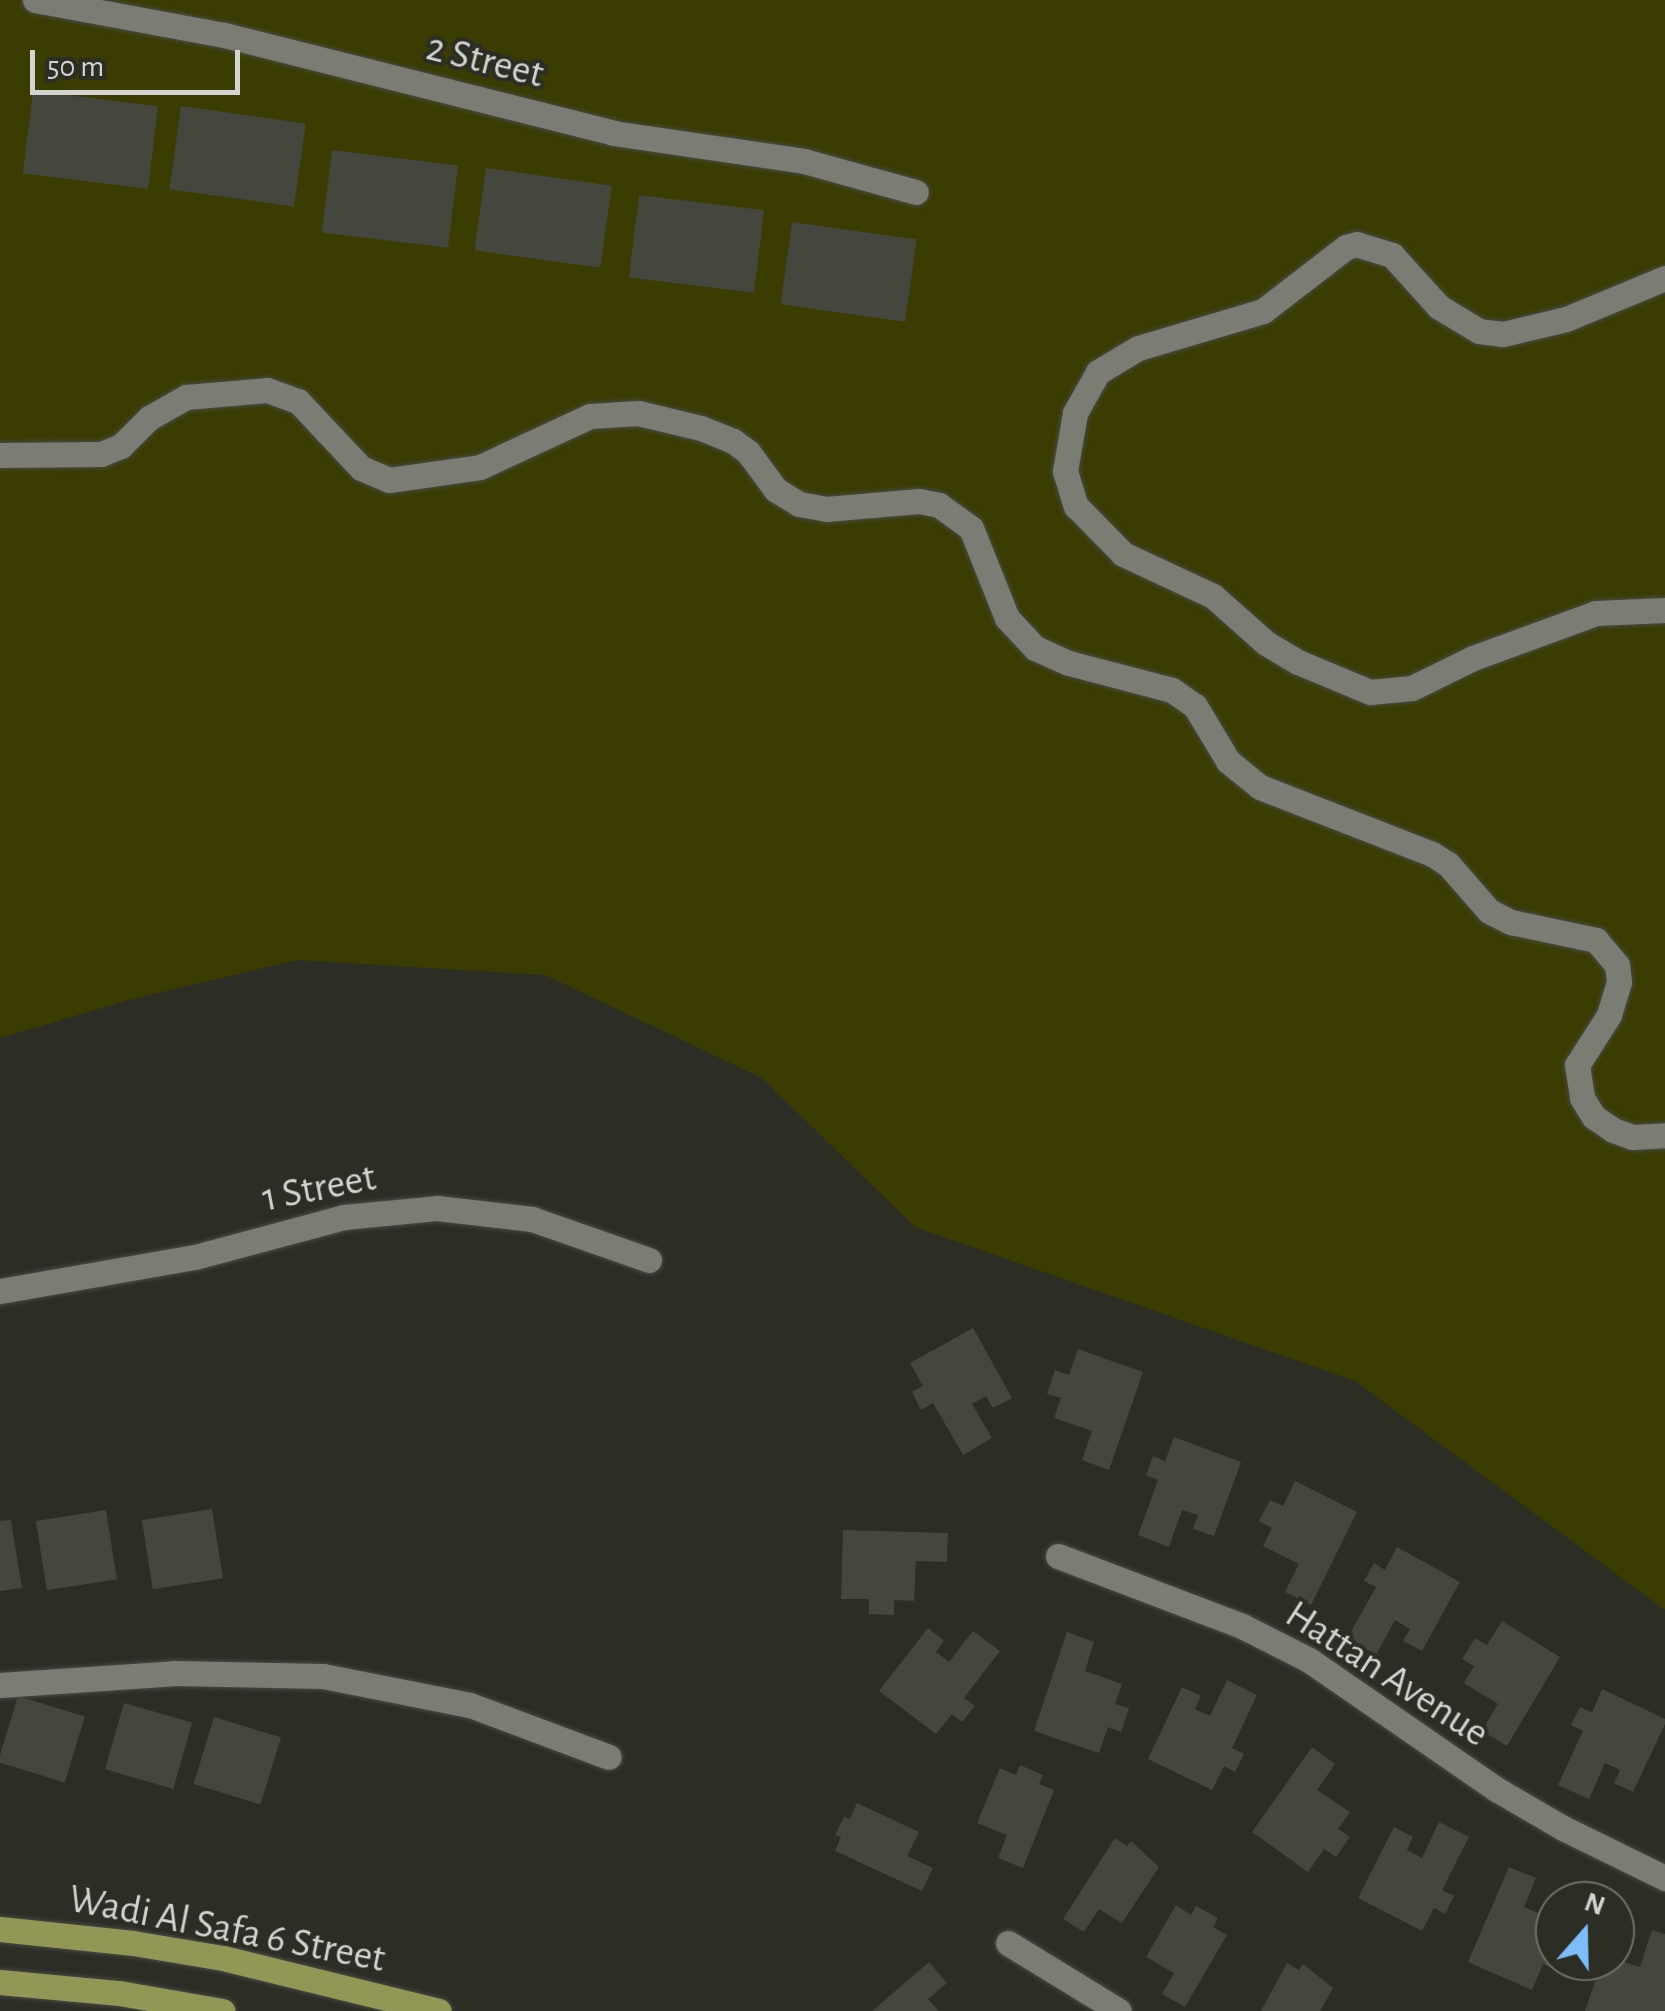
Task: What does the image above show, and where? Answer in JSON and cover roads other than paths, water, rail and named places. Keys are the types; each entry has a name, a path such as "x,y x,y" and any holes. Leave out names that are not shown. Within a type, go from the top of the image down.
{"main road":[{"name":"Wadi Al Safa 6 Street","path":"0,1929 133,1942 223,1958 439,2011"},
{"name":"Wadi Al Safa 6 Street","path":"0,1982 119,1993 222,2011"}],"street":[{"name":"2 Street","path":"35,0 224,35 614,134 804,161 916,192"},
{"path":"1665,278 1566,319 1503,334 1479,331 1438,307 1392,255 1358,244 1346,247 1263,311 1116,358 1084,391 1065,455 1065,471 1076,506 1124,554 1212,596 1266,643 1298,662 1370,692 1412,688 1473,658 1596,613 1665,610"},
{"path":"0,454 101,454 121,446 149,418 186,397 267,390 298,401 361,468 388,480 480,467 566,424 590,416 638,413 700,428 733,442 748,452 776,490 799,504 826,509 919,501 939,504 971,528 1008,618 1034,648 1069,663 1172,690 1195,706 1228,761 1260,787 1432,854 1448,864 1489,911 1511,922 1533,930 1580,934 1609,951 1619,982 1609,1015 1581,1054 1577,1076 1582,1098 1594,1117 1613,1130 1632,1137 1665,1135"},
{"name":"1 Street","path":"0,1290 165,1263 344,1218 437,1208 532,1219 649,1260"},
{"name":"Hattan Avenue","path":"1058,1556 1242,1626 1309,1660 1496,1789 1563,1828 1665,1878"},
{"path":"0,1685 174,1673 323,1676 470,1704 609,1757"},
{"path":"1008,1943 1119,2011"}]}
